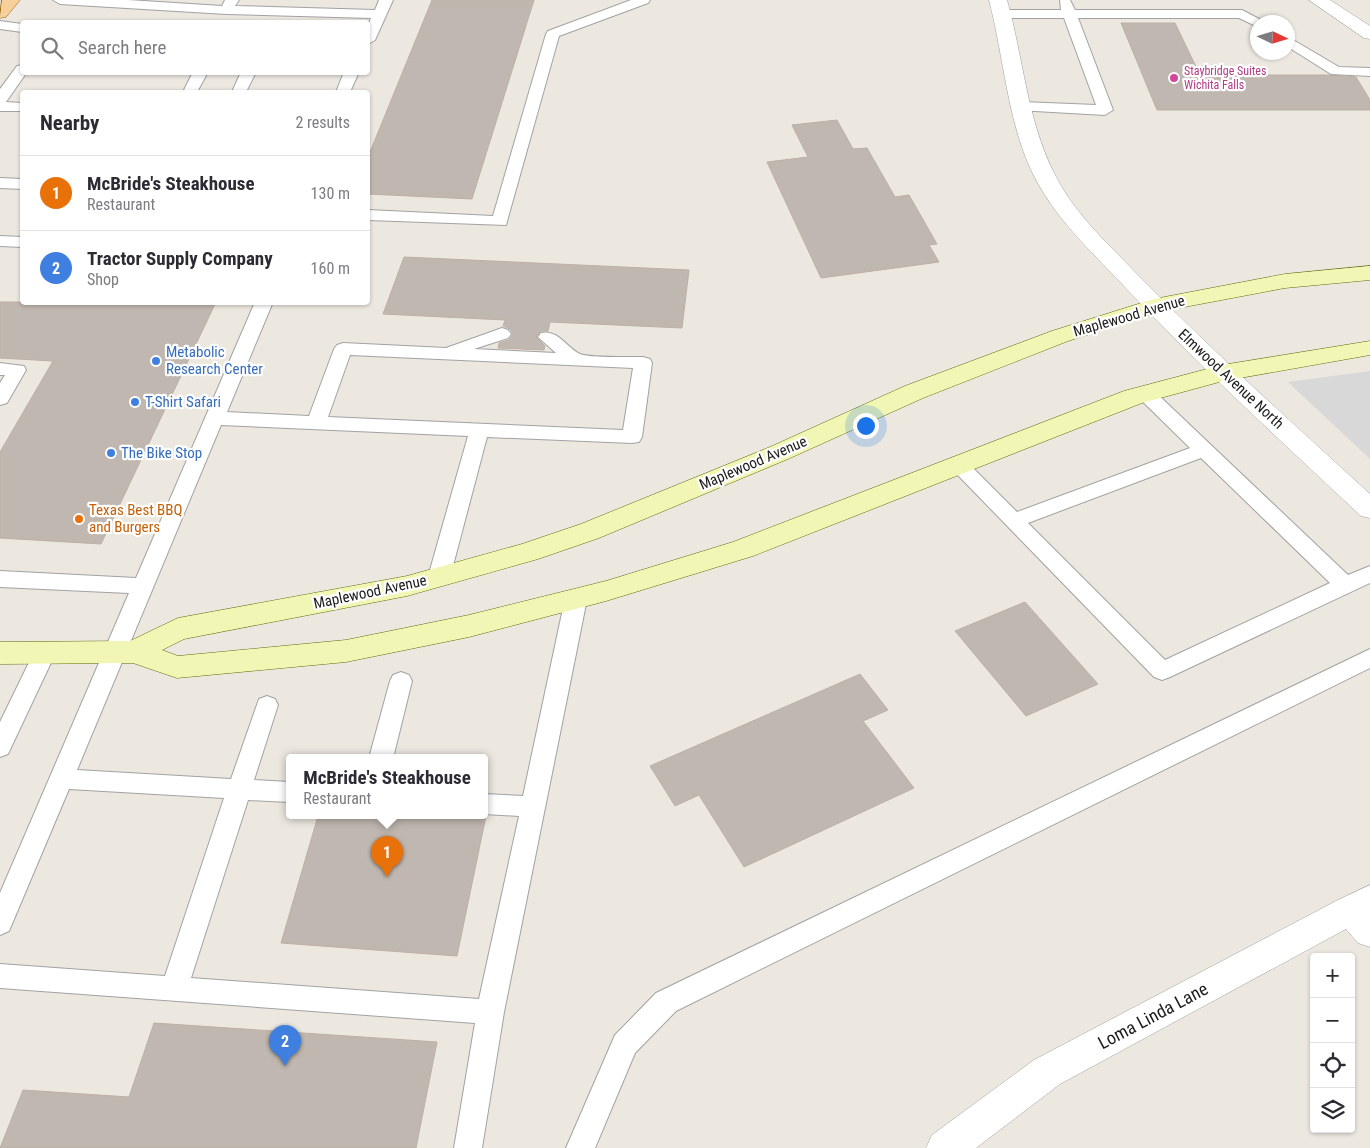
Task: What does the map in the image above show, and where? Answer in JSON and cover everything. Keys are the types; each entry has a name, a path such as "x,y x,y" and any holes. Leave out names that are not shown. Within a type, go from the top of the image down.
{"main road":[{"path":"0,13 11,0"}],"street":[{"path":"1318,0 1370,34"},
{"name":"Elmwood Avenue North","path":"1000,7 1029,140 1043,173 1059,201 1154,306 1222,373 1370,509"},
{"name":"Maplewood Avenue","path":"124,652 178,629 407,586 528,552 590,531 779,453 914,392 1060,336 1154,306 1261,284 1370,273"},
{"name":"Maplewood Avenue","path":"0,653 124,652 177,667 346,651 469,626 576,599 743,549 1145,393 1222,373 1370,348"},
{"name":"Loma Linda Lane","path":"945,1148 1047,1072 1363,914"}],"lane":[{"path":"46,0 229,5 380,14"},
{"path":"370,36 386,0"},
{"path":"370,215 500,221 553,34 643,0"},
{"path":"1000,7 1067,7 1242,14 1250,18"},
{"path":"1022,107 1105,110 1067,7"},
{"path":"0,24 20,28"},
{"path":"1295,46 1336,71 1370,72"},
{"path":"0,99 20,72"},
{"path":"191,90 199,75"},
{"path":"240,90 248,75"},
{"path":"344,90 351,75"},
{"path":"0,106 20,107"},
{"path":"0,183 20,184"},
{"path":"0,241 20,242"},
{"path":"0,923 60,779 124,652 143,586 263,305"},
{"path":"442,354 502,334"},
{"path":"547,337 577,360"},
{"path":"214,418 316,423 632,437 643,363 344,349 316,423"},
{"path":"0,369 17,370 0,399"},
{"path":"1145,393 1344,585"},
{"path":"439,578 479,430"},
{"path":"1014,521 1203,450"},
{"path":"958,465 1162,671 1370,574"},
{"path":"0,580 143,586"},
{"path":"468,1148 490,1012 576,599"},
{"path":"0,747 45,652"},
{"path":"580,1148 625,1044 666,1002 1370,658"},
{"path":"382,754 401,681"},
{"path":"174,989 267,705"},
{"path":"60,779 286,792"},
{"path":"488,804 534,807"},
{"path":"0,976 490,1012"}],"shaded area":[{"path":"1370,371 1370,459 1288,382"}],"building":[{"path":"432,0 534,0 472,199 370,194 370,152"},
{"path":"1121,23 1175,23 1200,75 1329,75 1356,77 1370,100 1370,110 1157,110"},
{"path":"837,120 853,149 867,148 895,197 909,195 937,244 929,245 939,262 821,278 767,162 808,157 792,125"},
{"path":"404,257 689,270 682,328 550,322 548,331 541,331 536,337 545,346 544,350 498,348 499,343 509,340 513,334 510,329 503,326 505,320 383,314"},
{"path":"0,302 20,302 20,305 215,305 101,544 0,538 0,452 53,361 0,358"},
{"path":"1025,602 1098,684 1026,716 955,631"},
{"path":"860,674 888,710 863,721 914,788 744,867 699,795 675,806 650,766"},
{"path":"317,819 485,819 457,956 281,943"},
{"path":"154,1023 437,1042 416,1148 0,1148 23,1090 129,1097"}],"place":[{"name":"Staybridge Suites Wichita Falls","path":"1174,78"},
{"name":"Metabolic Research Center","path":"156,361"},
{"name":"T-Shirt Safari","path":"135,402"},
{"name":"The Bike Stop","path":"111,453"},
{"name":"Texas Best BBQ and Burgers","path":"79,519"},
{"name":"McBride's Steakhouse","path":"387,877"},
{"name":"Tractor Supply Company","path":"285,1066"}]}
